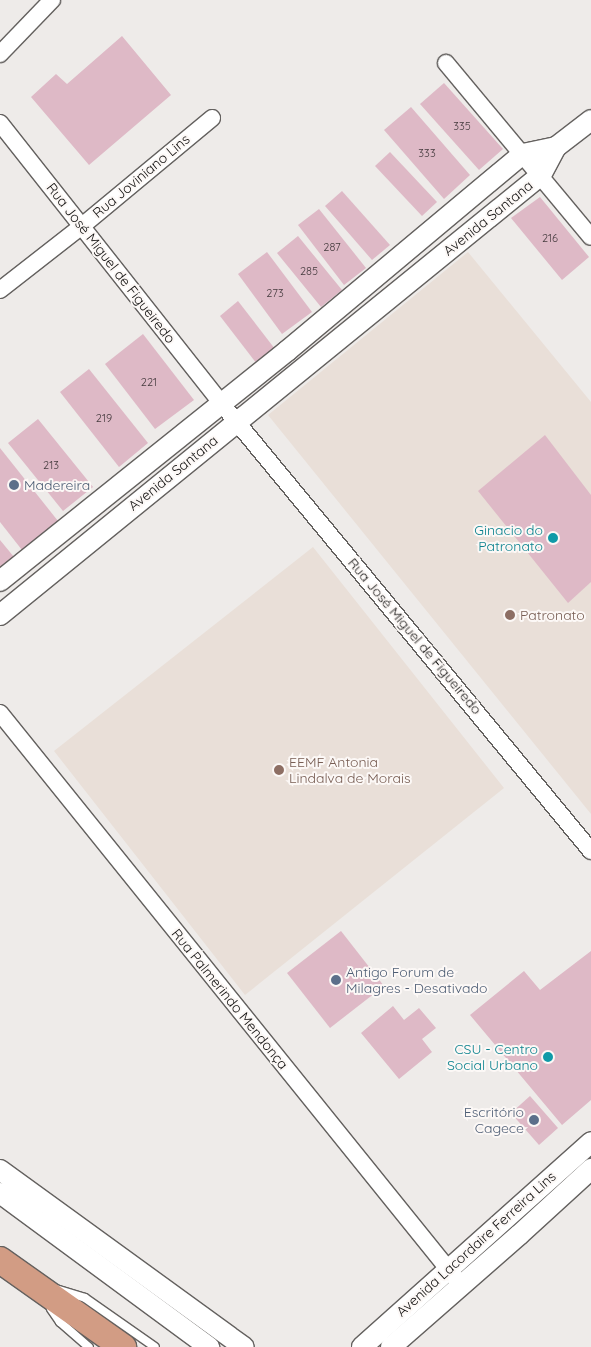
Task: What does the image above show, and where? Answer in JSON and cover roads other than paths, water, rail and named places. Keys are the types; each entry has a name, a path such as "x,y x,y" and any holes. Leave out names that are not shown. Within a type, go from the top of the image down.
{"highway":[{"path":"0,1260 123,1347"}],"street":[{"path":"0,54 48,3"},
{"path":"446,63 591,237"},
{"name":"Rua Joviniano Lins","path":"0,290 82,226 212,118"},
{"path":"556,147 591,120"},
{"name":"Rua José Miguel de Figueiredo","path":"0,123 221,403 591,851"},
{"name":"Avenida Santana","path":"0,581 126,478 287,351 523,154 556,147"},
{"name":"Avenida Santana","path":"0,615 142,497 354,328 541,175 556,147"},
{"path":"452,213 469,233"},
{"path":"396,260 413,279"},
{"path":"338,308 354,328"},
{"path":"287,351 303,369"},
{"path":"126,478 142,497"},
{"path":"47,542 64,562"},
{"name":"Rua Palmerindo Mendonça","path":"0,713 455,1278"},
{"name":"Avenida Lacordaire Ferreira Lins","path":"391,1347 455,1278 503,1220 591,1142"},
{"name":"Avenida Lacordaire Ferreira Lins","path":"362,1347 455,1278 519,1235 591,1169"},
{"path":"0,1170 244,1347"},
{"path":"547,1181 562,1196"},
{"path":"0,1193 209,1347"},
{"path":"503,1220 519,1235"}],"lane":[{"path":"37,1286 60,1322 89,1347"},
{"path":"37,1286 68,1291 85,1298 155,1347"}],"place":[{"name":"Madereira","path":"14,485"},
{"name":"Ginacio do Patronato","path":"553,538"},
{"name":"Patronato","path":"510,615"},
{"name":"EEMF Antonia Lindalva de Morais","path":"279,770"},
{"name":"Antigo Forum de Milagres - Desativado","path":"336,980"},
{"name":"CSU - Centro Social Urbano","path":"548,1057"},
{"name":"Escritório Cagece","path":"534,1120"}]}
